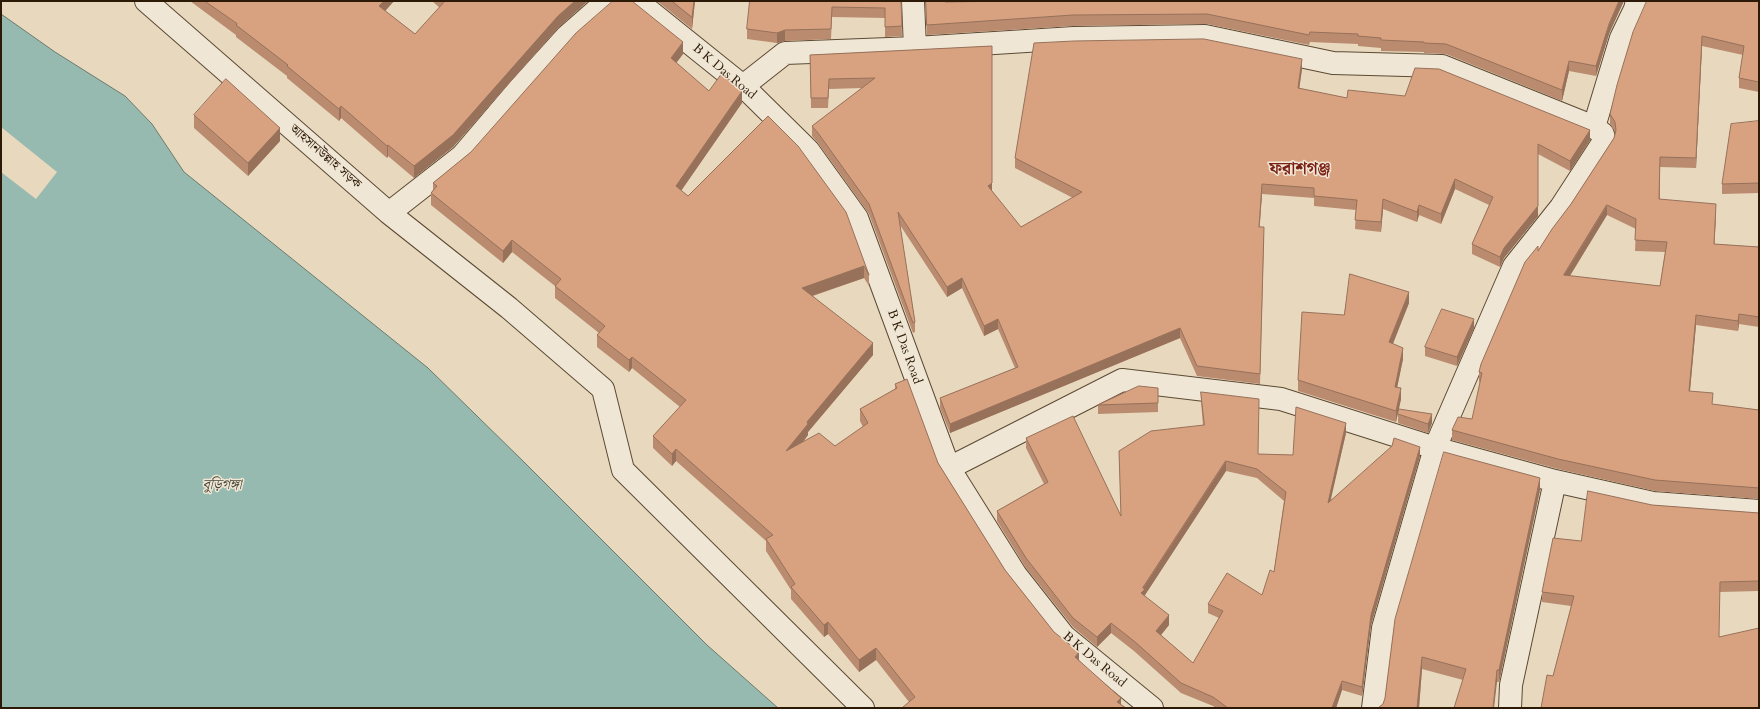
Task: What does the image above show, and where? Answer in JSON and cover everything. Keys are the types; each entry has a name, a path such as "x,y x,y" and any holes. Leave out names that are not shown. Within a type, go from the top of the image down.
{"street":[{"name":"আহসানউল্লাহ সড়ক","path":"146,1 389,213 509,308 603,389 623,470 863,708"},
{"path":"389,213 462,156 519,89 567,36 607,1"},
{"name":"B K Das Road","path":"637,1 743,86 808,150 857,218 949,468 1016,575 1064,636 1152,708"},
{"path":"913,1 915,48"},
{"path":"1594,127 1621,38 1635,9 1637,1"},
{"path":"743,86 785,53 915,48 1074,38 1205,36 1333,63 1442,66 1594,127 1603,134 1604,141 1561,207 1514,266 1435,448 1383,628 1374,708"},
{"path":"949,468 1122,380 1281,399 1435,448 1555,482 1653,503 1759,512"},
{"path":"1510,708 1511,686 1555,482"}],"water":[{"name":"বুড়িগঙ্গা","path":"1,14 55,52 125,96 152,124 184,172 428,368 707,645 778,708 1,708"}],"pier":[{"path":"1,127 57,172 36,199 1,172"}],"building":[{"path":"205,1 384,1 379,6 415,34 445,1 575,1 558,16 453,135 414,166 388,145 387,146 341,106 339,109 287,66 288,65 236,25 237,24"},
{"path":"613,1 632,1 683,42 671,58 709,91 722,73 742,91 676,186 688,196 768,116 798,146 846,212 869,275 864,266 802,288 873,343 807,422 808,424 786,451 819,433 835,446 868,423 860,409 897,388 895,384 907,379 938,463 1005,570 1054,632 1079,652 1075,657 1121,698 1117,702 1126,708 903,708 915,697 876,648 859,660 828,622 824,625 791,587 795,584 766,539 773,535 676,449 672,454 653,436 686,400 632,357 629,360 597,335 605,326 555,286 561,279 512,240 503,251 431,193 437,186 433,183 471,152 576,33"},
{"path":"672,1 694,1 692,17"},
{"path":"750,1 901,1 902,26 885,27 885,8 832,7 831,29 785,30 777,33 747,29"},
{"path":"926,1 1619,1 1609,24 1596,66 1569,61 1562,90 1446,44 1381,40 1381,38 1358,36 1358,34 1310,32 1309,35 1207,14 1073,15 927,25"},
{"path":"1647,1 1759,1 1759,82 1739,78 1744,46 1702,36 1696,158 1660,157 1659,199 1716,204 1714,244 1759,247 1759,317 1739,314 1738,321 1696,315 1689,391 1713,393 1712,404 1759,410 1759,488 1655,480 1558,459 1452,430 1458,417 1472,419 1482,373 1479,372 1481,364 1525,262 1538,246 1538,251 1614,138 1616,130 1615,122 1610,114 1633,32","holes":["1607,205 1636,219 1635,240 1667,242 1660,286 1564,275"]},
{"path":"1204,39 1302,59 1298,88 1347,98 1348,90 1405,96 1415,68 1439,69 1590,130 1570,161 1538,144 1538,206 1504,248 1500,257 1472,244 1493,197 1455,179 1441,214 1419,205 1417,212 1383,199 1381,222 1355,220 1357,200 1314,196 1314,188 1262,184 1259,227 1264,227 1260,374 1197,366 1180,328 950,424 940,398 1018,367 998,319 984,326 962,278 947,287 898,212 915,322 913,323 869,204 812,126 875,78 829,79 828,98 811,98 810,55 992,46 992,183 988,186 1021,227 1082,192 1015,158 1034,43"},
{"path":"226,79 280,128 248,163 194,115"},
{"path":"1759,121 1759,183 1722,184 1731,124"},
{"path":"1350,274 1409,292 1389,342 1403,348 1395,387 1401,388 1396,411 1298,380 1302,312 1344,315"},
{"path":"1442,309 1474,319 1457,357 1425,347"},
{"path":"1139,386 1158,388 1158,403 1098,405"},
{"path":"1201,392 1259,399 1258,454 1293,455 1296,407 1346,423 1328,503 1392,446 1394,438 1420,447 1371,615 1362,687 1342,681 1332,708 1228,708 1213,697 1181,683 1134,641 1111,623 1097,637 1073,618 1026,558 997,511 1048,482 1026,438 1073,416 1121,516 1119,451 1151,431 1204,425","holes":["1226,461 1257,469 1286,492 1274,572 1270,570 1262,595 1227,573 1208,604 1223,611 1193,663 1156,631 1169,615 1141,593"]},
{"path":"1399,409 1432,414 1428,424 1398,414"},
{"path":"1444,452 1540,478 1499,670 1497,670 1493,708 1454,708 1466,669 1422,657 1417,708 1378,708 1383,704 1385,698 1395,619"},
{"path":"1588,491 1652,505 1759,513 1759,581 1720,582 1719,637 1759,628 1759,708 1541,708 1547,675 1553,676 1574,596 1542,592 1553,538 1581,541"}],"district":[{"name":"ফরাশগঞ্জ","path":"1300,170"}]}
